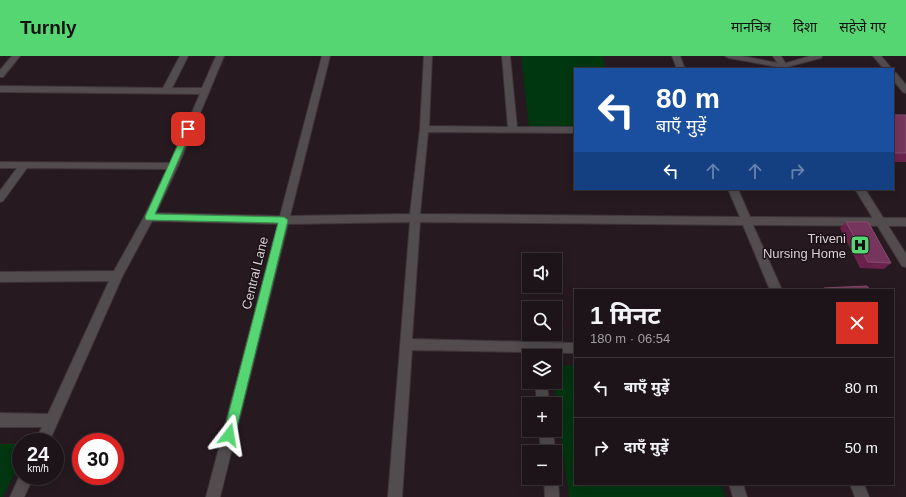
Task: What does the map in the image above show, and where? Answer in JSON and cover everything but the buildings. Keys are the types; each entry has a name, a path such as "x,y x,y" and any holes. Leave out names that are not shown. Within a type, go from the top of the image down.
{"street":[{"path":"0,75 16,56"},
{"path":"166,91 184,56"},
{"path":"46,433 118,276 149,217 220,56"},
{"name":"Central Lane","path":"213,497 326,56"},
{"path":"395,497 415,218 424,129 428,56"},
{"path":"506,56 513,129"},
{"path":"676,56 682,68"},
{"path":"729,56 784,68 818,56"},
{"path":"777,56 784,68"},
{"path":"877,56 887,68"},
{"path":"894,76 906,90"},
{"path":"0,89 204,91"},
{"path":"424,129 574,130"},
{"path":"0,165 172,166"},
{"path":"0,198 25,165"},
{"path":"733,190 776,289"},
{"path":"861,190 906,263"},
{"path":"149,217 284,220 415,218 906,222"},
{"path":"0,277 118,276"},
{"path":"406,344 522,351"},
{"path":"562,349 574,348"},
{"path":"0,420 52,421"},
{"path":"17,497 23,485"},
{"path":"551,485 552,497"},
{"path":"736,485 740,497"},
{"path":"857,485 862,497"}],"green space":[{"path":"521,56 602,56 606,68 574,68 574,127 529,127"},
{"path":"574,365 574,485 721,485 725,497 569,497 561,437 562,397 556,397 555,389 562,389 562,366"},
{"path":"0,444 12,444 12,478 3,497 0,497"}],"place":[{"name":"Triveni Nursing Home","path":"860,245"}],"route":[{"path":"188,129 149,217 284,220 229,435"}]}
